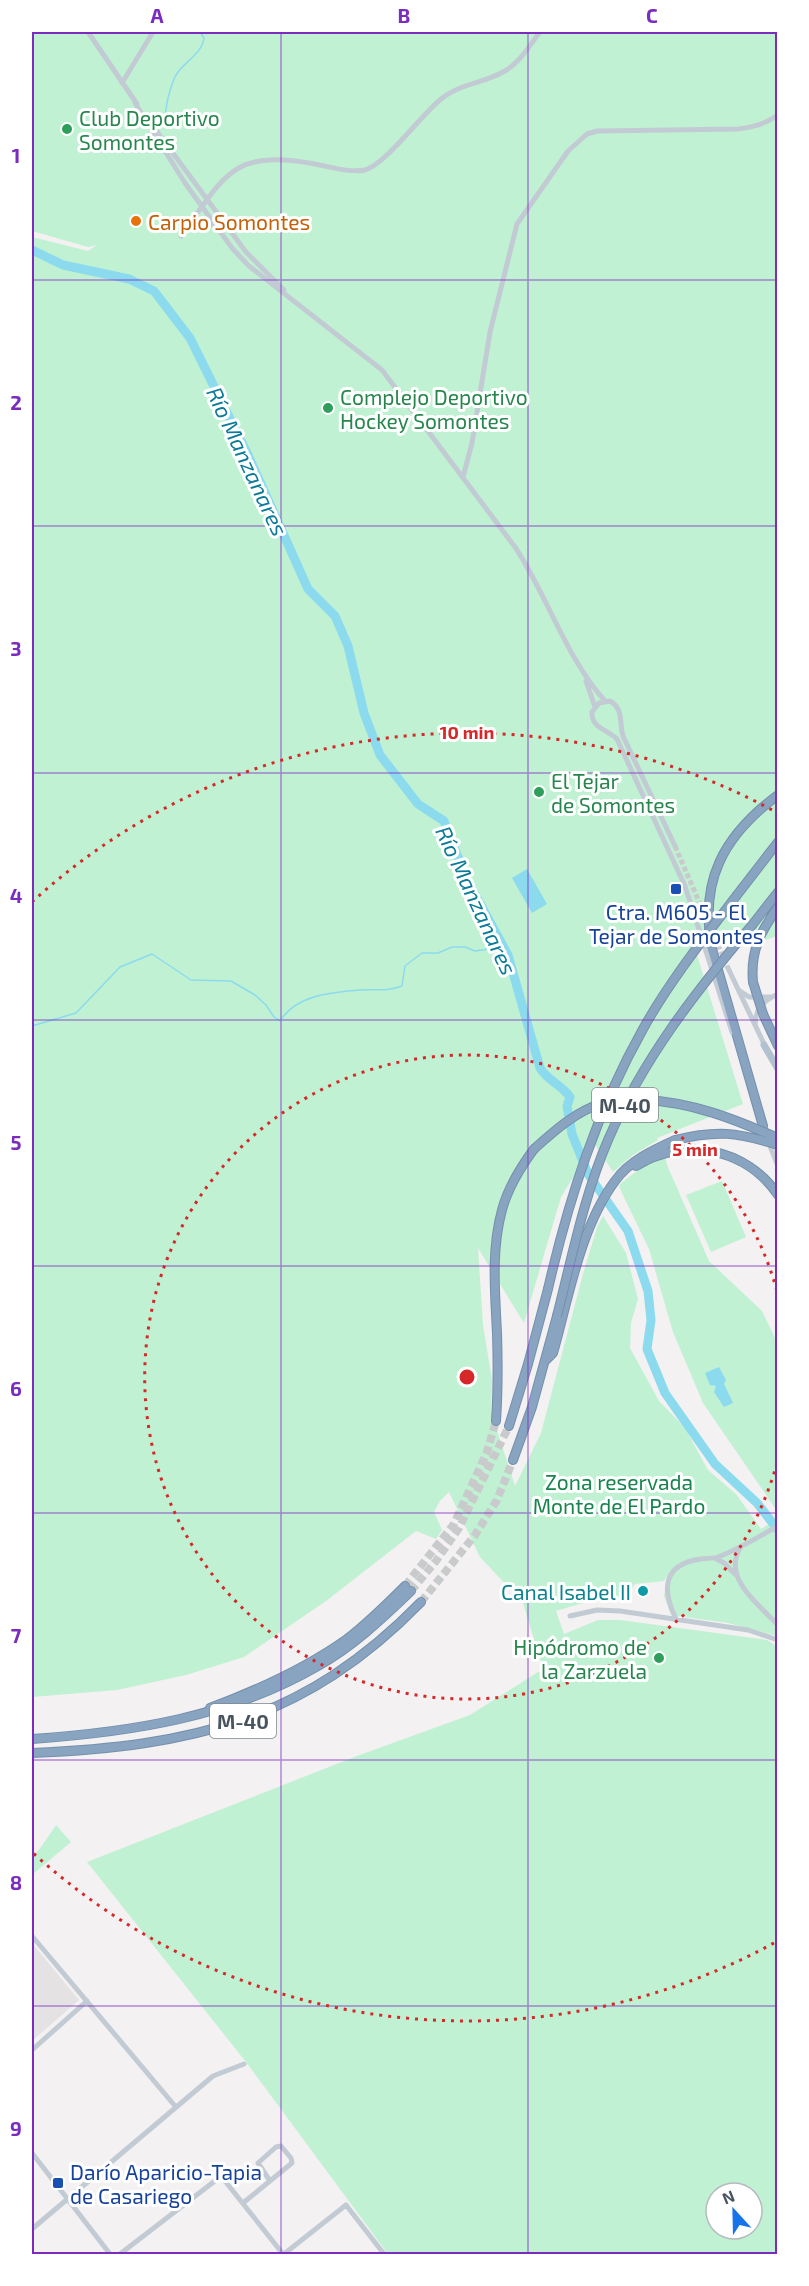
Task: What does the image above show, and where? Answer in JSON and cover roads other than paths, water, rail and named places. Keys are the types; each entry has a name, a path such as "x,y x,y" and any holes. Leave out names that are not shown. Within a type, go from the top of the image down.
{"highway":[{"path":"763,1126 712,949 708,926 709,903 715,872 721,856 748,820 777,795"},
{"name":"M-40","path":"509,1426 528,1364 574,1188 594,1131 619,1074 670,986 777,842"},
{"name":"M-40","path":"513,1460 560,1316 590,1190 608,1140 661,1041 703,982 777,892"},
{"path":"777,907 762,929 754,950 753,982 763,1014 777,1046"},
{"path":"496,1420 499,1381 495,1257 497,1233 502,1208 512,1184 534,1149 581,1112 603,1102 620,1099 677,1102 732,1118 777,1138"},
{"path":"560,1316 591,1222 615,1180 636,1161 675,1140 716,1132 777,1145"},
{"path":"610,1188 639,1164 655,1156 676,1150 694,1149 724,1154 753,1169 777,1195"},
{"name":"M-40","path":"32,1739 114,1732 168,1723 241,1703 319,1666 380,1621 408,1589"},
{"name":"M-40","path":"32,1753 110,1749 156,1743 202,1734 246,1720 290,1701 327,1680 395,1629 421,1602"}],"main road":[{"path":"764,1045 777,1069"}],"street":[{"path":"88,32 185,183 232,248"},
{"path":"122,83 153,32"},
{"path":"181,236 206,199 232,171 259,160 275,158 354,171 374,166 442,98 458,89 504,72 523,55 540,32"},
{"path":"135,103 246,252"},
{"path":"463,477 472,443 490,332 517,224 573,146 587,134 597,131 738,129 766,123 777,115"},
{"path":"202,205 208,207 237,245 298,303"},
{"path":"191,222 200,218 205,219 249,266 382,370 527,565 582,669 605,701"},
{"path":"582,669 595,707"},
{"path":"675,846 619,722 618,707 610,701 605,701 595,707 592,712 594,722 597,727 608,730 617,739 625,753 685,886 777,1166"},
{"path":"608,730 619,722"},
{"path":"728,968 777,1076"},
{"path":"738,990 749,997 776,997"},
{"path":"755,1025 761,1004 776,997"},
{"path":"676,1618 666,1596 667,1586 675,1569 684,1563 715,1558 777,1527"},
{"path":"736,1575 735,1561 741,1547"},
{"path":"715,1558 736,1575 742,1586 777,1625"},
{"path":"570,1616 597,1610 676,1618 748,1630 777,1640"},
{"path":"32,1936 175,2106"},
{"path":"32,2050 87,2001"},
{"path":"32,2229 213,2076 244,2064"},
{"path":"243,2204 292,2163 291,2158 281,2146 276,2147 258,2163 270,2181"},
{"path":"32,2153 110,2254"},
{"path":"120,2254 220,2177 283,2254 346,2205 384,2254"}],"water":[{"path":"527,869 547,904 532,913 512,878"},
{"path":"719,1367 726,1380 724,1384 733,1403 724,1407 714,1392 716,1386 710,1385 705,1373"}],"waterway":[{"path":"166,124 168,97 173,82 178,72 203,43 204,38 200,32"},
{"name":"Río Manzanares","path":"32,250 63,265 129,279 154,291 190,338 248,455 308,589 335,616 348,646 364,713 380,755 418,804 444,821 466,878 508,955 540,1068 570,1097 567,1106 572,1134 588,1174 628,1231 648,1291 651,1320 647,1349 665,1393 715,1464 757,1503 778,1530"},
{"path":"32,1026 76,1013 120,967 152,954 191,980 231,981 255,995 280,1021 295,1005 316,996 360,990 386,990 402,986 405,966 422,953 438,953 452,947 465,947 475,951 503,947"}],"tunnel":[{"path":"675,846 707,920"},
{"path":"712,931 728,968"},
{"path":"405,1586 454,1524 487,1452 496,1421"},
{"path":"411,1591 459,1528 509,1426"},
{"path":"421,1602 475,1535 497,1500 513,1460"}],"place":[{"name":"Club Deportivo Somontes","path":"67,129"},
{"name":"Carpio Somontes","path":"136,221"},
{"name":"Complejo Deportivo Hockey Somontes","path":"328,408"},
{"name":"El Tejar de Somontes","path":"539,792"},
{"name":"Ctra. M605 - El Tejar de Somontes","path":"676,889"},
{"name":"Canal Isabel II","path":"643,1591"},
{"name":"Hipódromo de la Zarzuela","path":"659,1658"},
{"name":"Darío Aparicio-Tapia de Casariego","path":"58,2183"}],"park label":[{"name":"Zona reservada Monte de El Pardo","path":"619,1493"}]}
